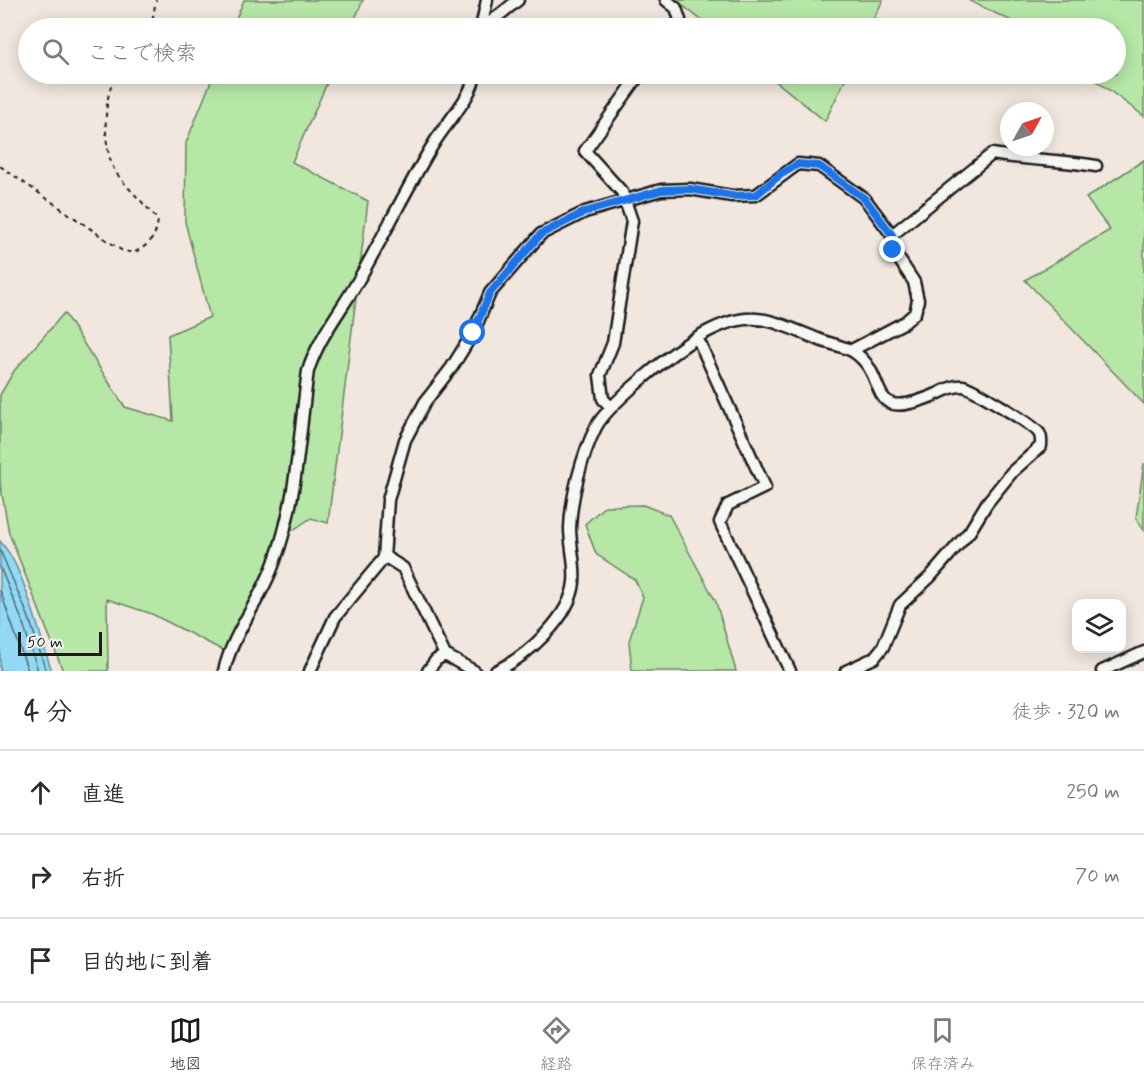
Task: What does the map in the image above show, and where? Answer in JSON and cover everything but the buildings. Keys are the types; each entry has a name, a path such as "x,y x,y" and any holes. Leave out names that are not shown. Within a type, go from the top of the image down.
{"street":[{"path":"483,18 487,0"},
{"path":"496,18 518,0"},
{"path":"666,0 676,8 679,18"},
{"path":"225,671 243,625 274,566 281,543 294,483 308,370 313,355 321,338 361,277 424,159 448,120 469,94 472,84"},
{"path":"610,406 603,399 600,375 613,343 632,221 625,198 585,151 633,84"},
{"path":"892,235 992,154 1035,160 1052,158 1096,166"},
{"path":"310,671 335,617 384,556 388,500 405,440 425,402 452,367 473,333 490,293 541,234 585,212 625,198 690,189 732,196 756,195 780,175 798,164 819,166 865,199 892,235 893,250 914,282 918,300 915,313 905,322 852,350"},
{"path":"496,671 533,647 568,602 574,583 570,527 576,494 591,438 610,406 697,337 727,323 750,317 767,319 852,350 867,366 883,398 906,406 952,387 963,386 977,391 1033,427 1041,438 1041,446 1006,480 987,503 970,531 930,577 900,605 883,648 864,665 846,671"},
{"path":"697,337 765,487 728,505 720,522 790,671"},
{"path":"384,556 403,568 445,655 474,671"},
{"path":"1102,671 1144,652"},
{"path":"428,671 436,660 445,655"}],"path":[{"path":"153,18 156,0"},
{"path":"0,166 121,250 133,253 145,247 156,235 158,220 116,172 108,155 108,91 112,84"}],"green space":[{"path":"244,0 363,0 355,18 236,18"},
{"path":"676,0 883,0 874,18 698,18"},
{"path":"968,0 1144,0 1144,116 1101,84 1126,84 1126,18 1005,18"},
{"path":"210,84 327,84 292,162 368,201 328,523 311,518 274,543 269,564 224,651 152,614 107,599 108,671 63,671 9,533 0,483 0,395 14,371 64,313 125,407 173,421 168,335 210,317 185,222 186,143"},
{"path":"779,84 843,84 825,121"},
{"path":"1144,160 1144,404 1025,280 1110,230 1086,198"},
{"path":"1144,463 1144,530 1136,518"},
{"path":"643,505 669,515 716,602 736,671 632,671 629,641 643,597 635,580 596,554 585,524 605,506"}],"water":[{"path":"0,541 9,553 24,585 52,671 0,671"}],"route":[{"path":"473,333 490,293 541,234 585,212 625,198 662,190 690,189 732,196 756,195 780,175 798,164 819,166 865,199 892,235 893,250"}]}
